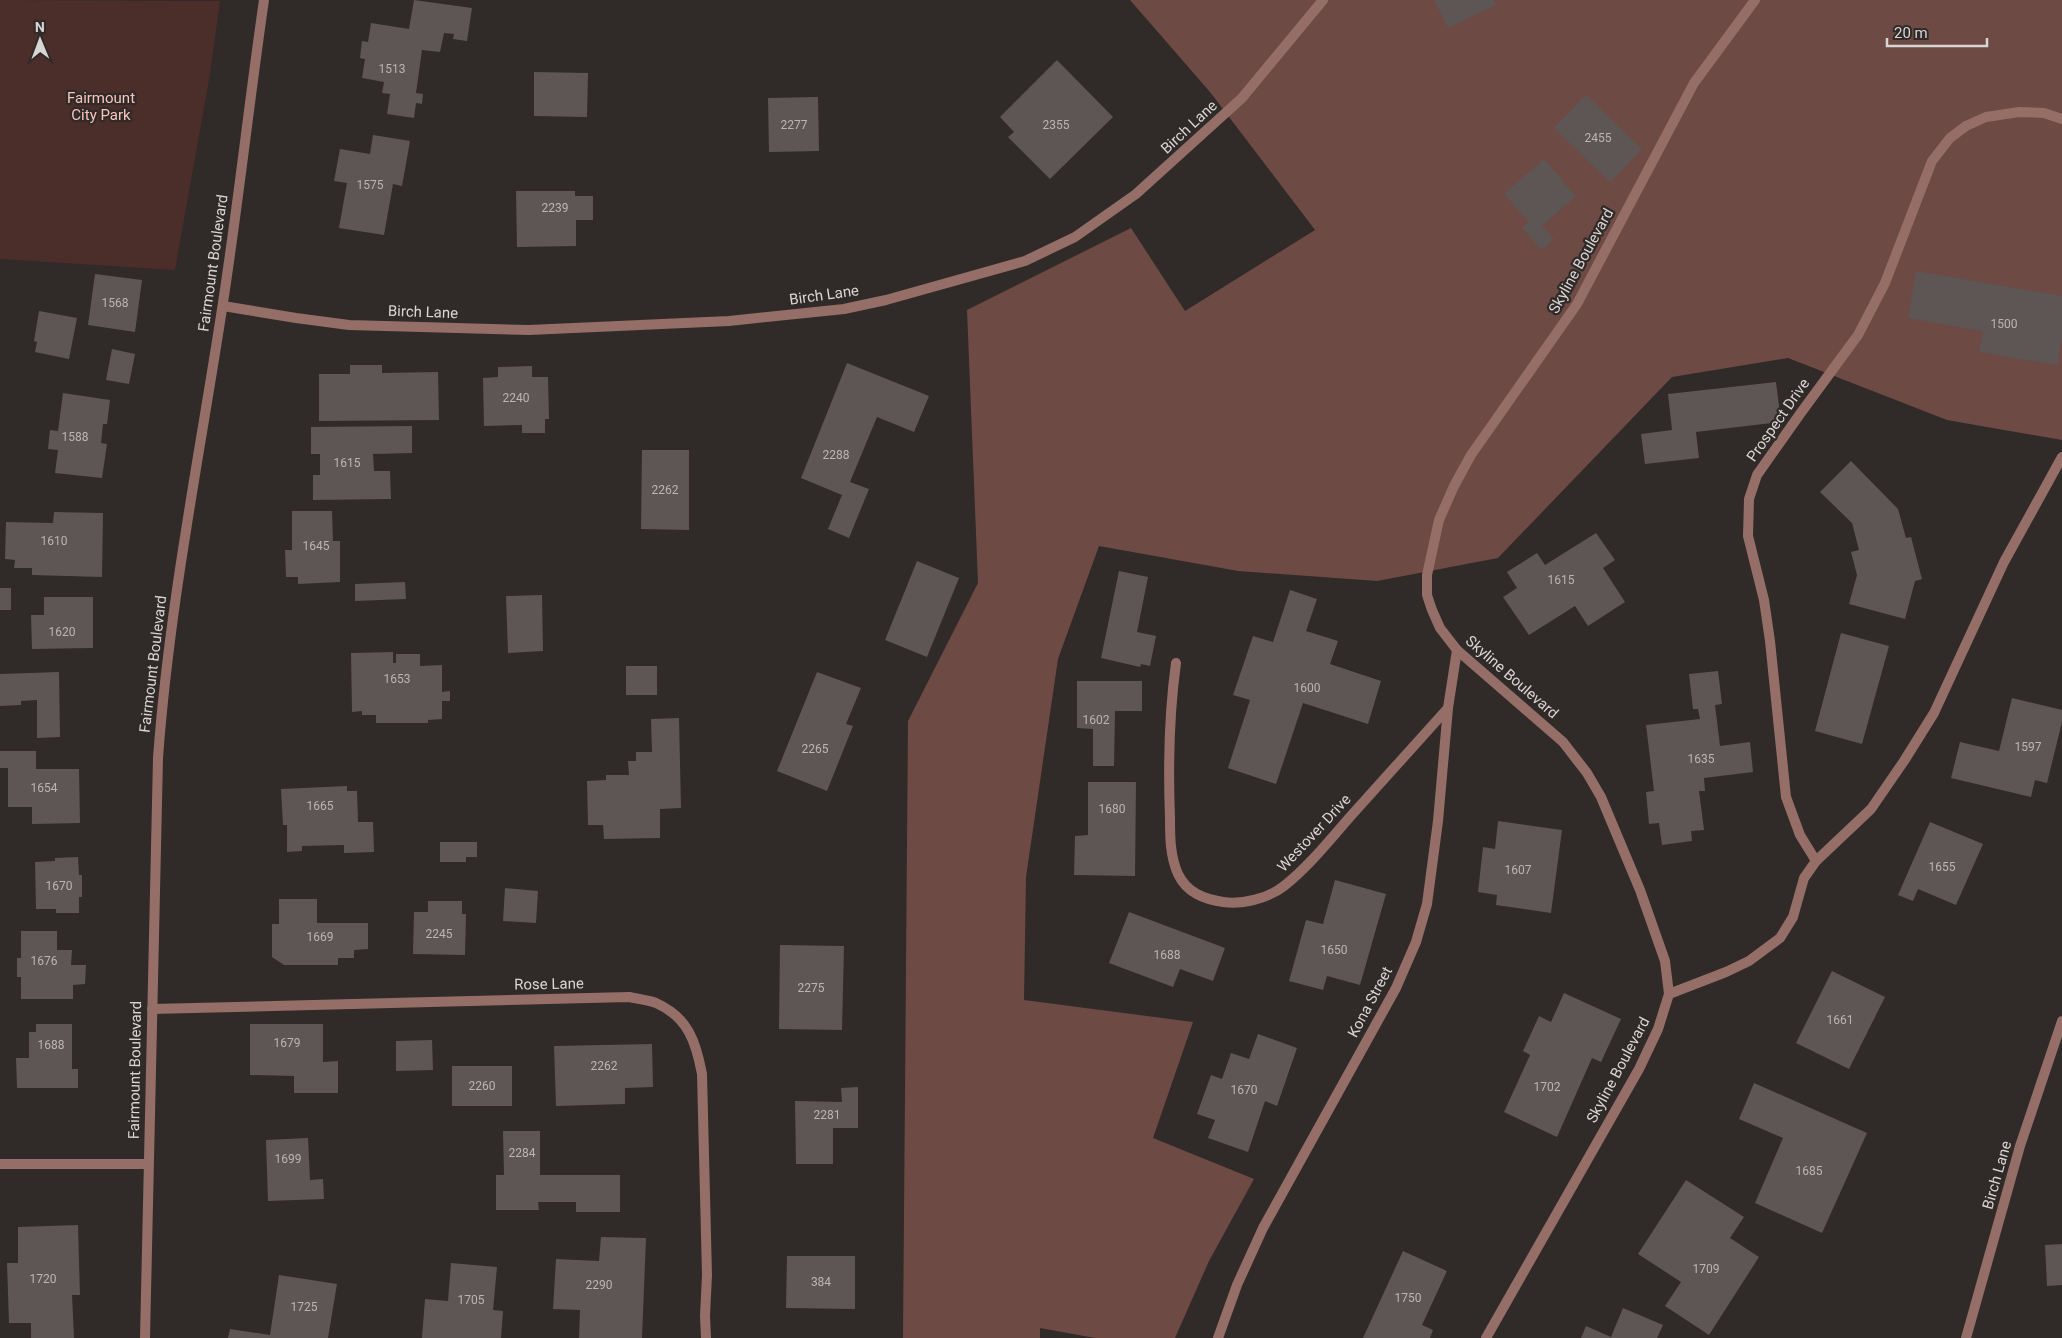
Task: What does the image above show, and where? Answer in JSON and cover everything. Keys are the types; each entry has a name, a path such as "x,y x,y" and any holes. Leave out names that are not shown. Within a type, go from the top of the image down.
{"street":[{"name":"Fairmount Boulevard","path":"145,1338 148,1272 148,1164 158,758 163,689 223,306 264,0"},
{"name":"Birch Lane","path":"223,306 349,325 529,330 747,319 844,309 895,298 1025,260 1075,237 1098,221 1136,194 1242,98 1323,0"},
{"name":"Skyline Boulevard","path":"1486,1338 1639,1069 1658,1029 1669,994 1665,961 1640,890 1601,797 1586,772 1563,742 1457,650 1440,628 1427,595 1427,575 1433,545 1439,520 1454,486 1471,455 1577,304 1694,83 1754,0"},
{"name":"Prospect Drive","path":"1816,860 1800,835 1786,797 1770,640 1764,600 1748,536 1750,499 1758,475 1858,335 1885,283 1932,161 1950,138 1966,126 1986,117 2018,112 2044,113 2062,119"},
{"path":"1669,994 1749,962 1780,938 1793,917 1804,878 1816,860 1871,809 1934,713 2004,562 2062,457"},
{"name":"Kona Street","path":"1218,1338 1237,1285 1263,1228 1396,988 1416,942 1427,904 1438,821 1448,708 1457,650"},
{"name":"Westover Drive","path":"1176,663 1172,693 1170,741 1171,853 1178,874 1190,891 1206,900 1236,904 1262,897 1283,887 1327,843 1448,708"},
{"name":"Rose Lane","path":"152,1009 629,997 656,1003 682,1020 697,1046 702,1074 707,1275 704,1316 706,1338"},
{"name":"Birch Lane","path":"1966,1338 2020,1146 2062,1021"},
{"path":"0,1164 148,1164"}],"green space":[{"name":"Fairmount City Park","path":"0,0 220,1 210,74 175,270 0,259"}],"shaded area":[{"path":"1130,0 2062,0 2062,440 1947,420 1788,358 1672,377 1498,558 1377,581 1238,571 1099,546 1058,659 1026,877 1024,1000 1193,1022 1153,1138 1254,1179 1209,1261 1175,1338 1095,1338 1040,1328 1040,1338 903,1338 908,721 978,583 967,310 1131,228 1185,311 1315,230 1210,92"}],"building":[{"path":"414,0 472,8 467,41 453,39 454,34 444,33 440,52 422,50 416,93 423,94 422,104 416,103 414,118 387,114 390,94 382,93 384,82 362,78 365,59 360,58 362,41 368,42 371,23 409,29"},
{"path":"1434,0 1494,0 1496,5 1448,28"},
{"path":"1057,60 1113,117 1050,179 1008,137 1014,132 1000,117"},
{"path":"534,72 588,73 587,117 534,116"},
{"path":"1586,95 1642,149 1610,182 1554,128"},
{"path":"818,97 819,151 769,152 768,98"},
{"path":"373,135 410,141 402,186 393,184 384,235 339,228 347,183 334,181 340,149 370,154"},
{"path":"1544,159 1576,196 1542,226 1554,239 1542,250 1522,228 1529,222 1504,194"},
{"path":"516,191 575,191 575,196 593,196 593,220 576,220 576,246 517,247"},
{"path":"1916,271 2062,296 2062,337 2057,365 1979,352 1983,331 1908,318"},
{"path":"95,274 142,280 135,332 88,325"},
{"path":"39,311 77,318 69,359 35,352 37,342 34,341"},
{"path":"112,349 135,354 129,384 106,380"},
{"path":"847,363 929,396 914,432 877,417 850,482 869,489 849,538 828,529 842,495 801,478"},
{"path":"350,365 382,365 382,373 438,372 439,420 319,421 319,374 350,374"},
{"path":"532,366 532,377 548,377 549,419 545,419 545,433 522,433 522,425 484,426 483,378 498,377 498,367"},
{"path":"1776,382 1781,422 1696,432 1699,458 1645,464 1641,434 1672,430 1668,394"},
{"path":"63,393 110,400 107,424 103,424 101,443 107,444 102,478 55,473 58,450 48,449 50,430 58,431"},
{"path":"412,426 412,453 373,454 374,471 390,471 391,499 313,500 313,475 320,475 320,454 311,454 311,427"},
{"path":"642,450 689,450 689,530 641,529"},
{"path":"1851,461 1898,509 1906,538 1911,537 1922,579 1915,581 1905,619 1849,604 1857,575 1851,552 1859,550 1852,523 1820,492"},
{"path":"292,511 332,511 333,541 340,541 340,582 298,584 298,577 286,577 285,550 292,550"},
{"path":"54,512 103,513 102,577 32,575 32,568 14,568 15,560 5,559 6,522 53,523"},
{"path":"1596,533 1615,560 1603,568 1625,602 1588,626 1575,606 1529,635 1503,597 1517,588 1507,572 1537,553 1545,565"},
{"path":"917,561 959,578 927,657 885,640"},
{"path":"1119,571 1148,577 1137,632 1156,636 1150,666 1141,664 1140,667 1101,658"},
{"path":"405,582 406,599 355,601 355,584"},
{"path":"0,588 11,588 11,610 0,610"},
{"path":"1290,590 1317,599 1306,631 1338,641 1330,664 1381,681 1368,724 1303,703 1276,784 1228,768 1250,700 1233,695 1253,636 1273,642"},
{"path":"542,595 543,651 508,653 506,596"},
{"path":"44,597 93,597 93,648 32,649 31,615 44,615"},
{"path":"1841,633 1889,646 1862,744 1815,731"},
{"path":"393,652 393,663 396,663 396,654 420,654 420,666 442,665 442,692 450,691 450,701 442,701 442,719 428,720 428,723 376,723 376,715 362,715 362,711 352,712 351,653"},
{"path":"626,666 657,666 657,695 626,695"},
{"path":"1718,671 1722,704 1715,705 1720,746 1750,742 1753,772 1704,778 1705,791 1699,791 1704,830 1691,831 1692,841 1662,845 1659,823 1649,824 1646,792 1654,791 1646,725 1700,719 1698,709 1693,709 1689,674"},
{"path":"59,672 60,737 37,738 37,700 21,701 21,705 0,706 0,674"},
{"path":"817,672 861,688 846,724 853,726 827,791 777,771"},
{"path":"1077,681 1142,681 1142,711 1115,711 1114,766 1093,766 1093,729 1077,728"},
{"path":"2012,698 2062,710 2062,722 2047,783 2035,780 2031,797 1951,778 1960,742 1999,751"},
{"path":"679,718 681,808 660,809 660,838 604,839 603,825 588,825 587,781 606,780 606,775 629,775 628,761 636,761 636,752 652,752 651,719"},
{"path":"0,751 36,751 36,769 79,769 80,823 32,824 32,807 8,807 8,768 0,768"},
{"path":"1088,782 1136,782 1135,876 1074,875 1075,836 1088,835"},
{"path":"347,786 347,791 357,791 358,822 373,822 374,852 344,853 344,845 302,846 302,851 287,852 287,825 283,825 281,789"},
{"path":"1498,821 1562,830 1551,913 1496,905 1497,895 1478,892 1483,847 1495,849"},
{"path":"1930,822 1983,844 1956,905 1918,889 1913,901 1898,895"},
{"path":"440,842 477,842 477,857 466,857 466,862 440,862"},
{"path":"78,857 79,875 82,875 82,897 79,897 79,913 56,913 56,909 36,909 35,862 55,861 55,858"},
{"path":"1335,880 1386,894 1360,985 1327,976 1323,990 1289,981 1306,920 1323,924"},
{"path":"505,888 538,891 536,923 503,921"},
{"path":"279,899 317,899 317,923 368,923 368,949 354,950 354,958 338,958 338,965 284,965 272,957 272,924 279,924"},
{"path":"428,901 462,901 462,914 466,914 465,955 413,954 414,912 428,912"},
{"path":"1129,912 1225,948 1213,981 1180,969 1173,987 1109,963"},
{"path":"21,931 57,931 57,950 72,950 71,965 86,965 85,984 73,985 73,999 21,999 21,977 17,977 17,958 21,958"},
{"path":"780,945 844,946 842,1030 779,1029"},
{"path":"1832,971 1885,997 1849,1069 1796,1043"},
{"path":"1564,993 1621,1019 1601,1062 1592,1058 1557,1137 1504,1112 1530,1055 1523,1051 1539,1016 1551,1022"},
{"path":"36,1024 72,1024 72,1069 78,1069 78,1088 17,1088 16,1058 29,1058 29,1032 36,1032"},
{"path":"250,1024 323,1024 323,1062 338,1061 338,1093 294,1093 294,1076 250,1075"},
{"path":"1258,1034 1297,1048 1277,1106 1265,1101 1248,1152 1208,1138 1215,1120 1197,1114 1211,1075 1222,1079 1231,1053 1249,1059"},
{"path":"432,1040 433,1070 396,1071 396,1041"},
{"path":"652,1044 653,1087 625,1088 625,1104 556,1106 554,1046"},
{"path":"452,1066 512,1066 512,1106 452,1106"},
{"path":"1754,1083 1867,1133 1822,1233 1755,1203 1783,1138 1739,1119"},
{"path":"858,1087 858,1128 833,1128 833,1164 796,1164 795,1101 842,1102 841,1088"},
{"path":"503,1131 540,1131 540,1175 620,1175 620,1212 576,1212 576,1202 538,1202 539,1210 496,1210 496,1175 504,1175"},
{"path":"308,1138 310,1180 323,1179 324,1199 268,1201 266,1140"},
{"path":"1686,1180 1744,1217 1730,1238 1759,1257 1709,1335 1665,1306 1681,1282 1638,1254"},
{"path":"78,1225 80,1295 72,1295 74,1338 31,1338 31,1323 9,1323 7,1263 18,1263 18,1227"},
{"path":"601,1237 646,1238 642,1338 579,1338 580,1310 553,1309 556,1259 599,1261"},
{"path":"2062,1244 2062,1285 2047,1286 2045,1245"},
{"path":"1403,1251 1447,1271 1422,1325 1433,1330 1430,1338 1363,1338"},
{"path":"787,1256 855,1256 855,1309 786,1308"},
{"path":"451,1263 497,1267 493,1310 503,1311 501,1338 422,1338 425,1299 448,1301"},
{"path":"279,1275 337,1284 328,1338 228,1338 230,1329 270,1335"},
{"path":"1623,1308 1663,1325 1657,1338 1581,1338 1586,1326 1611,1337"}]}
